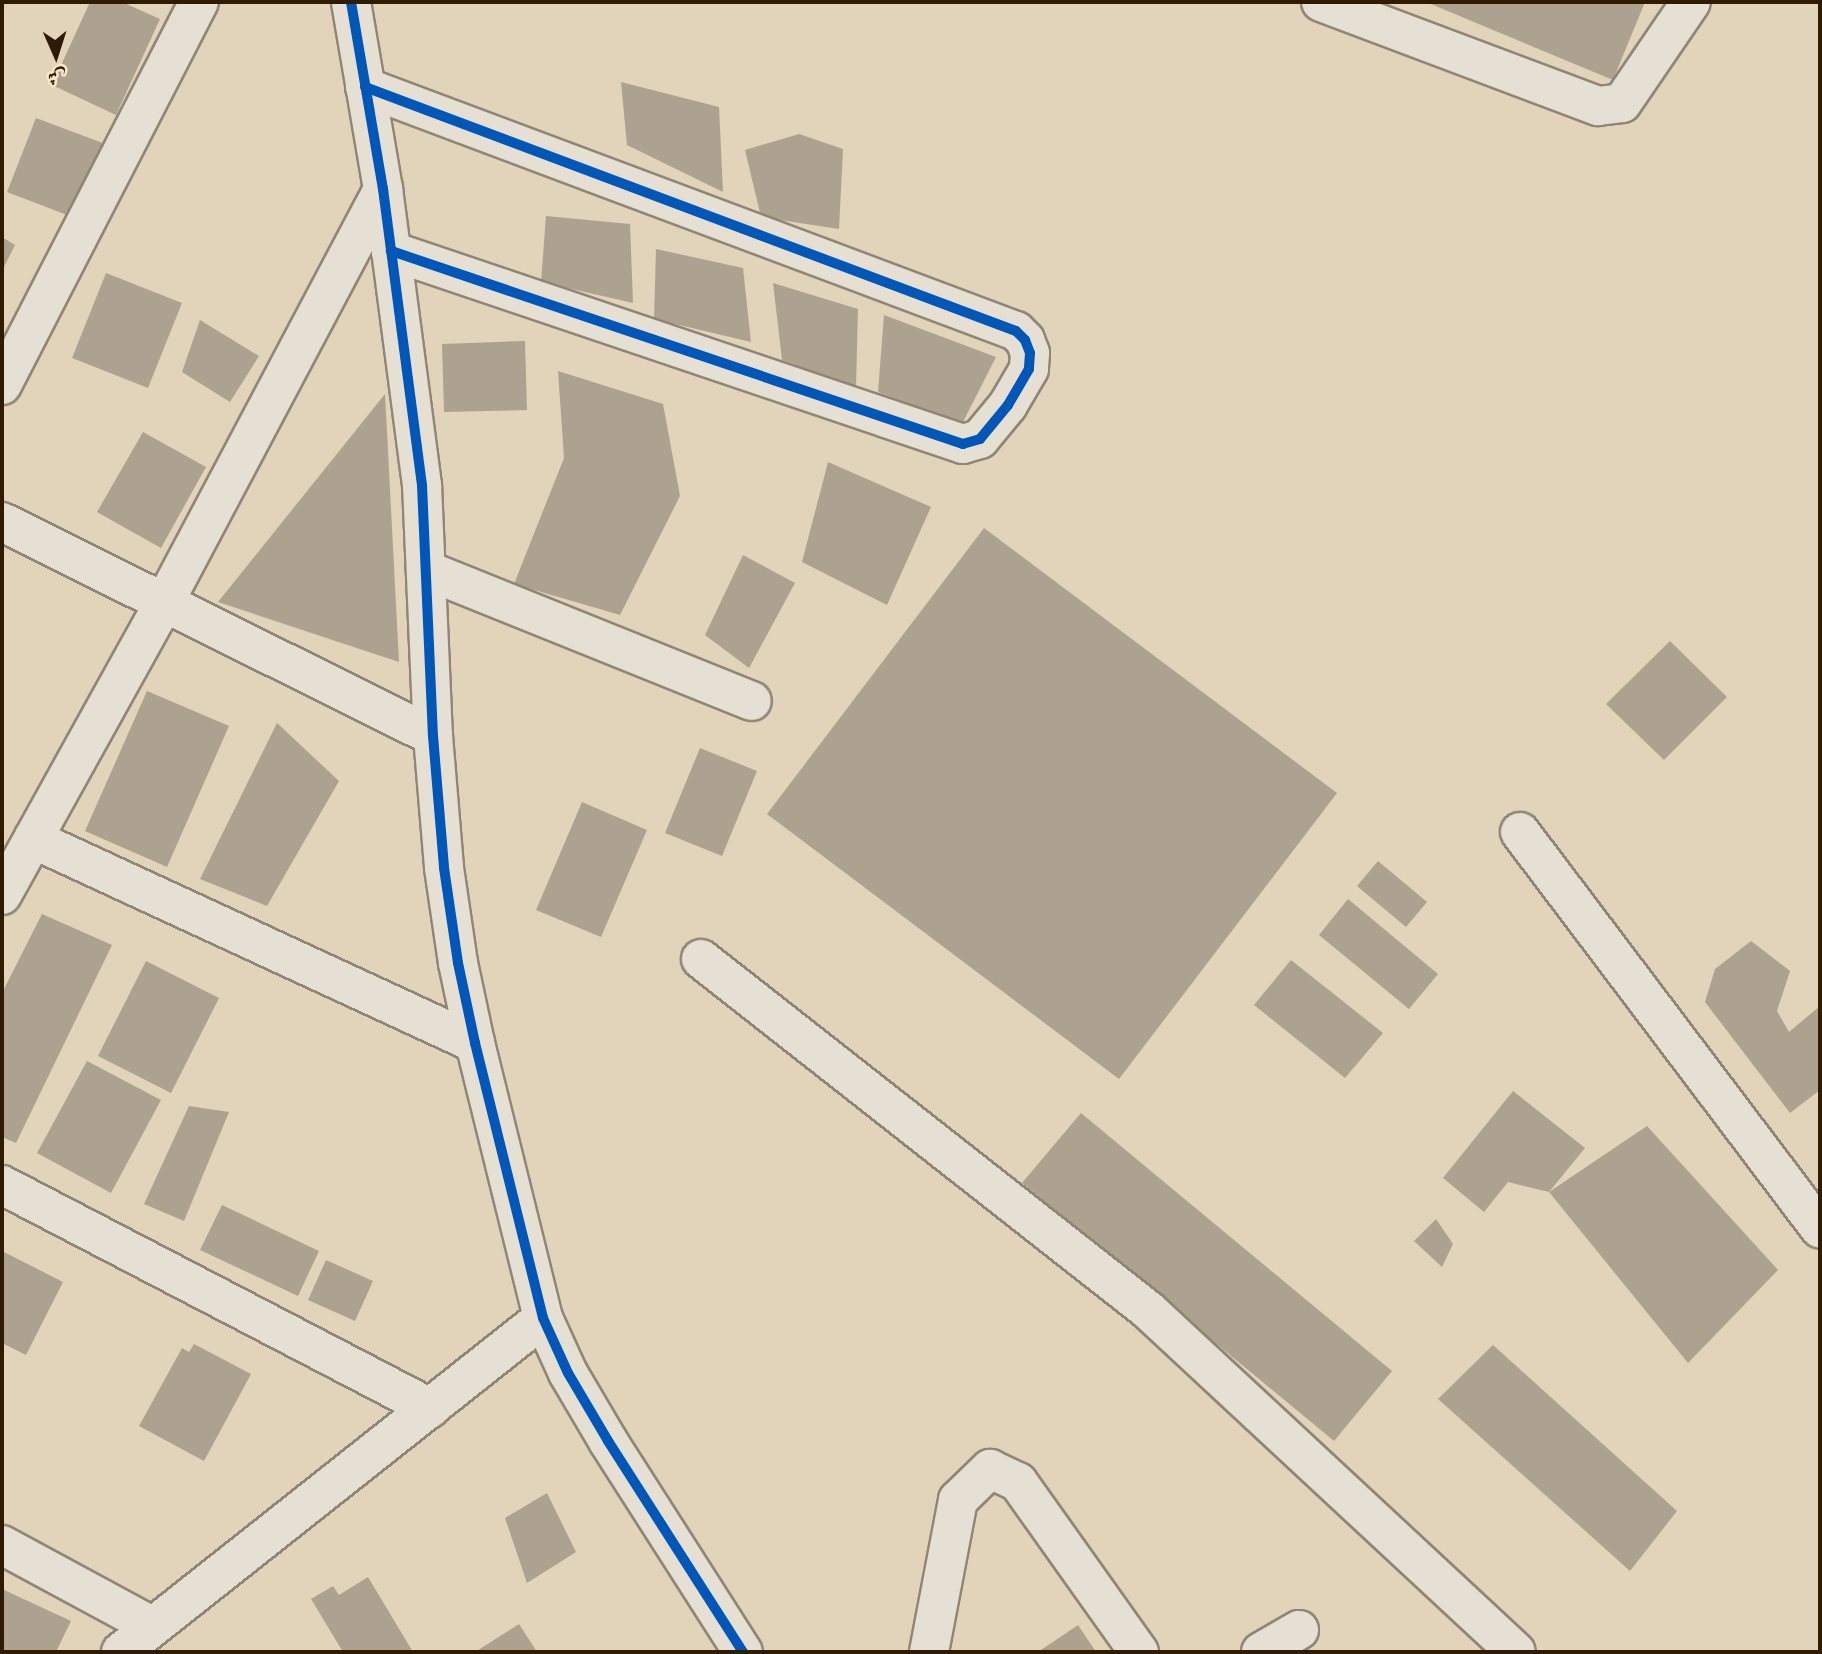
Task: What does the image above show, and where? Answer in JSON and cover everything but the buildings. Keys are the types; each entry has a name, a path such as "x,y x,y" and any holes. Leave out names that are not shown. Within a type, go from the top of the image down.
{"street":[{"path":"2,385 199,2"},
{"path":"351,2 383,189 422,485 433,736 444,868 458,963 475,1043 542,1318 568,1373 608,1441 743,1652"},
{"path":"1321,2 1598,106 1622,103 1691,2"},
{"path":"365,87 1016,331 1025,340 1030,353 1029,369 1008,405 980,439 962,444 391,251"},
{"path":"2,895 165,601 383,189"},
{"path":"2,522 433,736"},
{"path":"426,570 752,701"},
{"path":"1520,832 1820,1228"},
{"path":"33,839 475,1043"},
{"path":"701,958 1149,1310 1516,1652"},
{"path":"2,1185 430,1408"},
{"path":"121,1652 542,1318"},
{"path":"929,1652 958,1500 990,1469 1018,1482 1139,1652"},
{"path":"2,1545 152,1626"},
{"path":"1261,1652 1299,1630"}],"cycle path":[{"path":"351,2 383,189 422,485 433,736 444,868 458,963 475,1043 543,1318 568,1373 608,1441 743,1652"},
{"path":"365,87 1016,331 1025,340 1030,353 1029,369 1008,405 980,439 963,444 391,251"}]}
